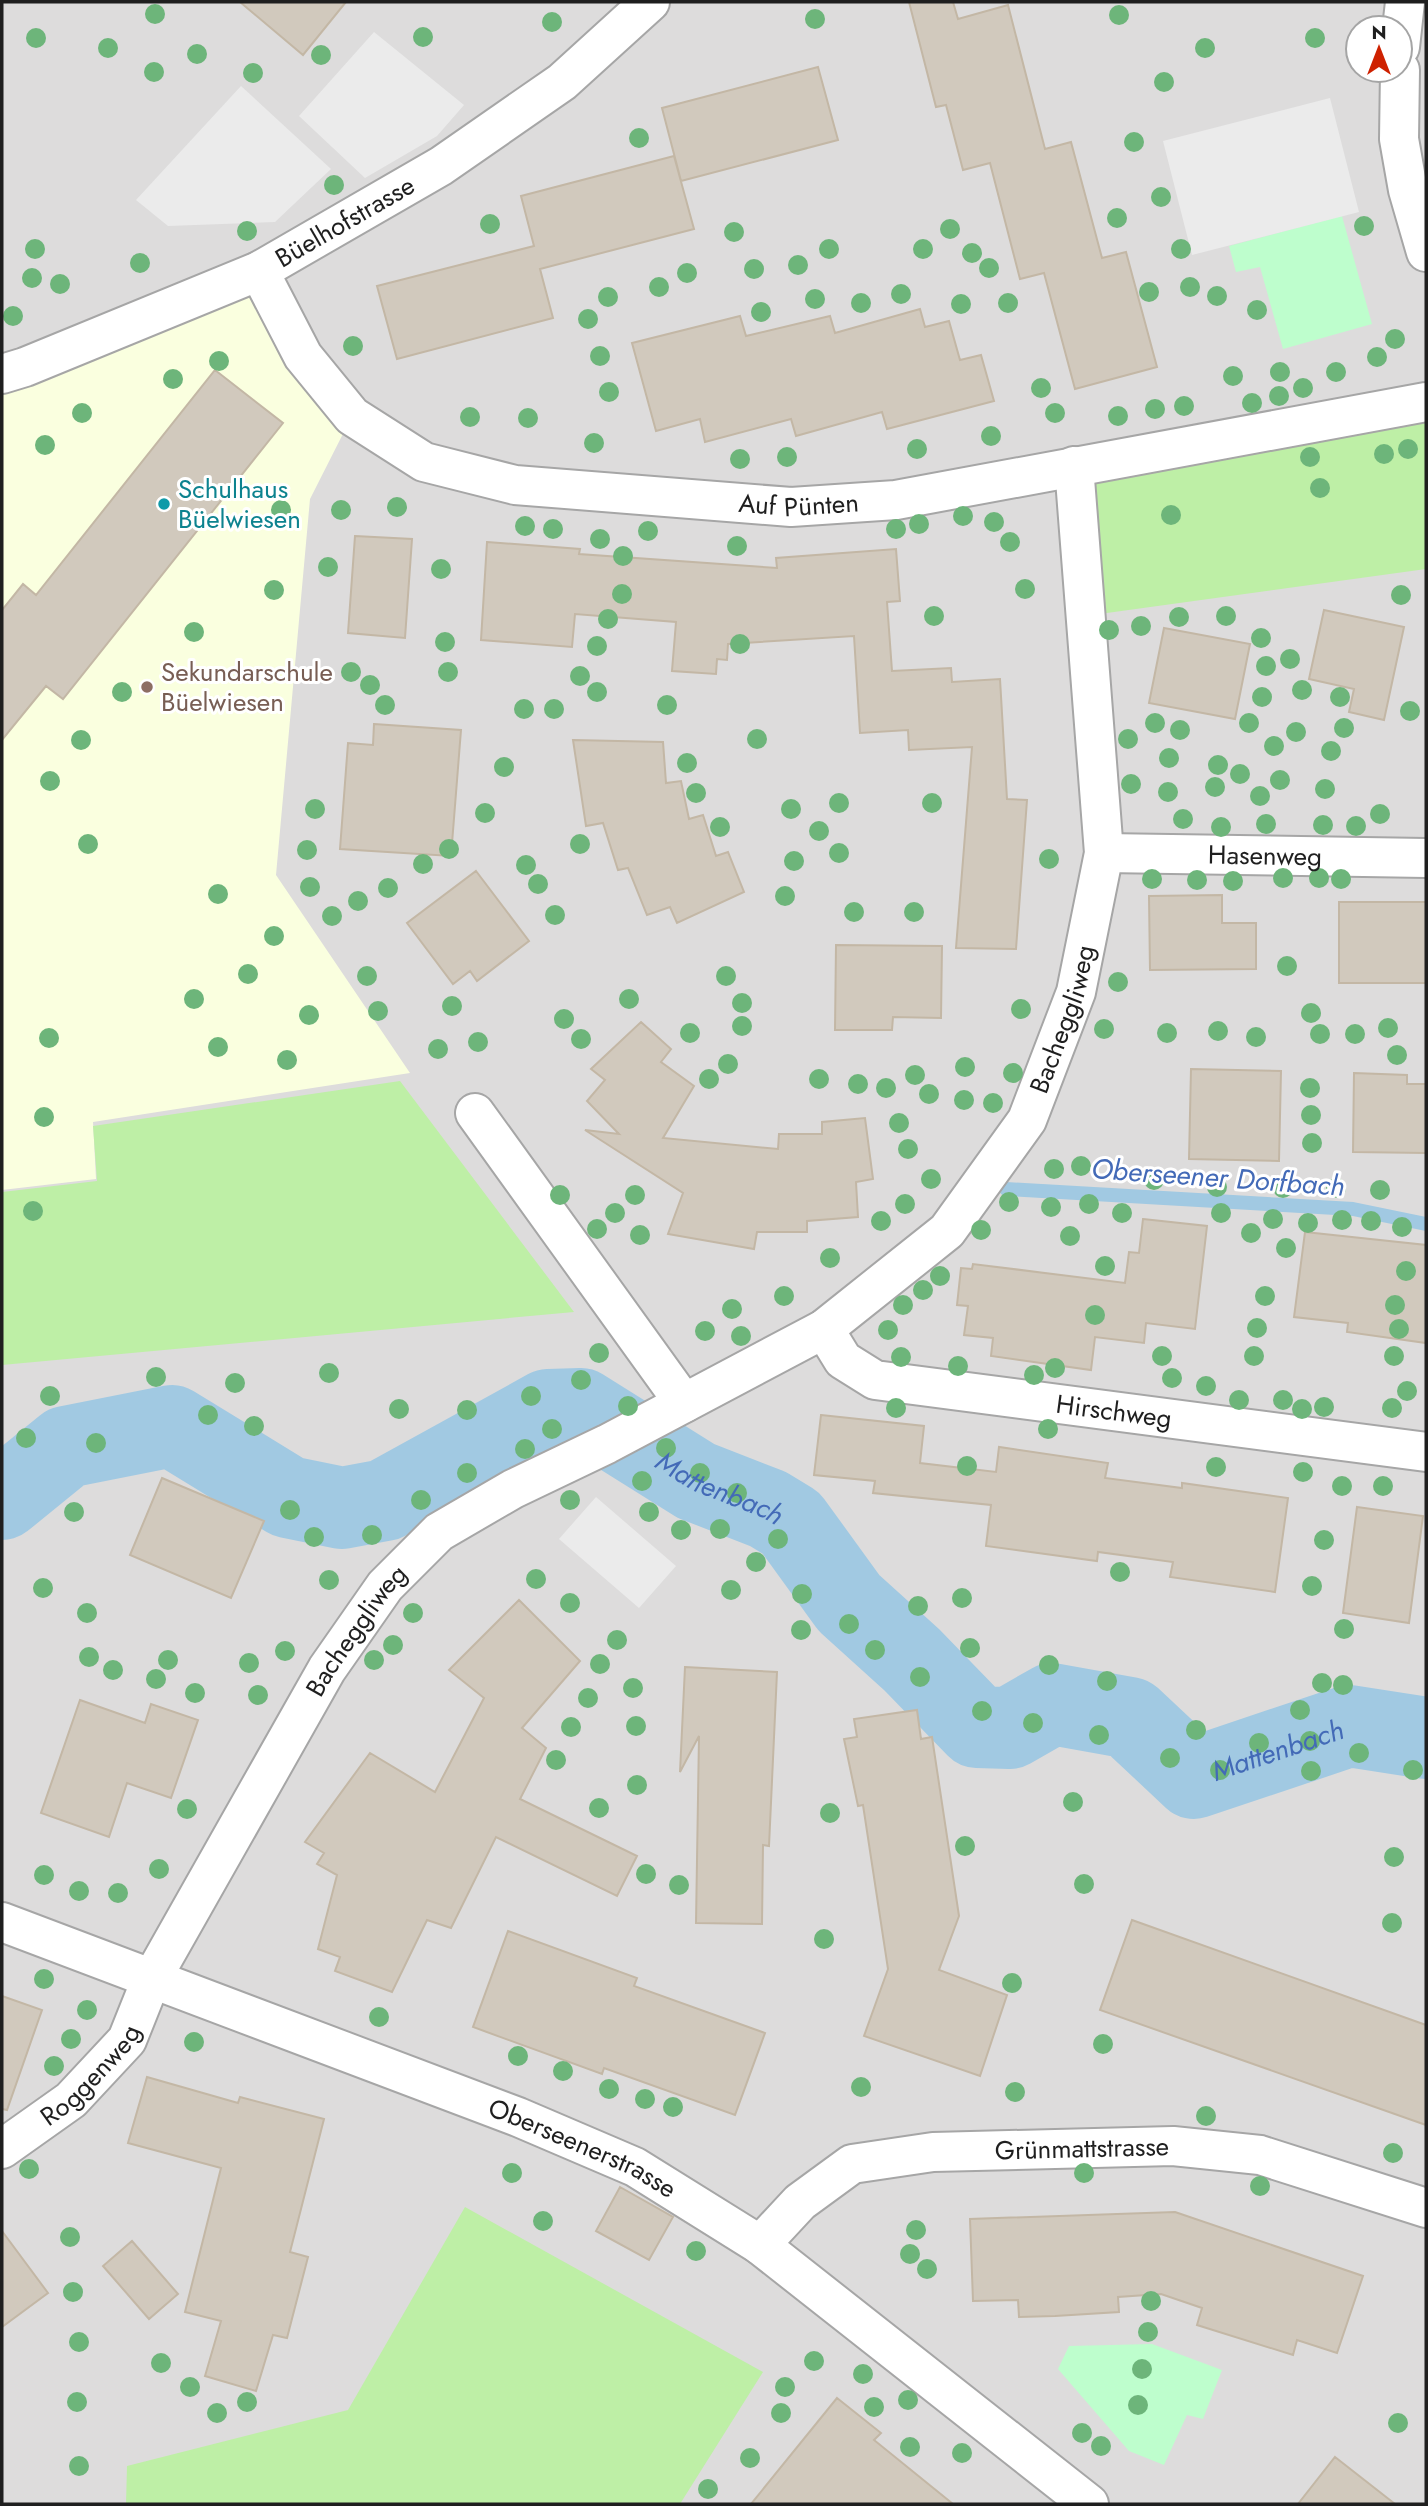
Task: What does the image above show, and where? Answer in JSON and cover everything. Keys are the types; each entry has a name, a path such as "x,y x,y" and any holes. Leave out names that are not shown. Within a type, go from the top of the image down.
{"street":[{"name":"Büelhofstrasse","path":"2,374 259,271 441,166 562,82 650,2"},
{"path":"1400,84 1399,139 1408,190 1426,252"},
{"name":"Auf Pünten","path":"259,271 303,356 352,416 424,463 515,485 791,507 896,500 1426,402"},
{"name":"Bacheggliweg","path":"151,1980 327,1669 385,1586 439,1532 513,1489 622,1436 824,1329 947,1231 1027,1120 1076,992 1104,853 1074,466"},
{"name":"Hasenweg","path":"1104,853 1426,859"},
{"path":"475,1112 684,1403"},
{"name":"Hirschweg","path":"824,1329 843,1360 875,1380 1426,1452"},
{"name":"Oberseenerstrasse","path":"2,1922 517,2116 635,2166 760,2245 1089,2504"},
{"name":"Roggenweg","path":"2,2149 71,2100 127,2040 151,1980"},
{"name":"Grünmattstrasse","path":"760,2245 800,2202 852,2164 933,2152 1173,2146 1260,2155 1426,2208"}],"shaded area":[{"path":"2,2 1426,2 1426,2504 2,2504"},
{"path":"374,32 464,105 437,136 365,178 299,116"},
{"path":"241,86 331,169 275,222 168,226 136,200"},
{"path":"1330,98 1359,212 1192,255 1163,141"},
{"name":"Sekundarschule Büelwiesen","path":"259,271 352,416 310,499 276,875 410,1073 93,1122 96,1179 2,1190 2,374"},
{"path":"596,1497 676,1566 639,1608 559,1539"}],"green space":[{"path":"1342,216 1372,324 1283,349 1260,267 1236,272 1229,246"},
{"path":"1426,402 1426,569 1085,616 1074,466"},
{"path":"400,1081 574,1312 2,1365 2,1192 97,1181 93,1126"},
{"path":"465,2207 763,2372 680,2504 126,2504 127,2466 348,2410"},
{"path":"1152,2344 1222,2370 1203,2419 1187,2415 1164,2465 1129,2451 1058,2369 1069,2346"}],"building":[{"path":"240,2 346,2 303,55"},
{"path":"909,2 953,2 958,19 1008,5 1045,149 1071,142 1102,258 1126,252 1157,367 1075,389 1044,273 1020,279 990,163 963,170 946,105 936,107"},
{"path":"818,67 838,140 681,181 662,108"},
{"path":"674,156 694,229 540,269 553,318 397,359 377,286 534,246 521,196"},
{"path":"920,309 925,327 949,321 960,360 981,355 994,401 887,429 882,412 796,436 791,419 705,442 700,419 656,431 632,343 740,316 746,336 830,316 835,333"},
{"name":"Schulhaus Büelwiesen","path":"215,370 283,423 63,699 46,686 2,740 2,610 23,584 36,595"},
{"path":"355,536 412,539 405,638 348,633"},
{"path":"487,542 580,549 579,554 777,568 776,558 896,549 900,601 887,602 892,671 951,668 952,682 1000,679 1007,799 1027,800 1016,949 956,948 972,747 909,750 908,730 860,733 854,636 728,644 727,660 717,659 716,674 672,671 676,622 575,614 572,647 481,640"},
{"path":"1324,610 1404,627 1384,720 1349,712 1354,689 1309,679"},
{"path":"1164,628 1250,644 1235,719 1149,703"},
{"path":"374,724 461,730 451,856 340,849 348,743 373,745"},
{"path":"573,740 663,742 666,783 681,781 689,819 703,815 716,856 728,852 744,892 677,923 670,907 647,915 628,868 618,870 603,823 586,826"},
{"path":"476,871 529,941 477,981 470,971 453,984 407,923"},
{"path":"1222,895 1222,923 1256,923 1256,969 1150,970 1149,896"},
{"path":"1339,902 1426,902 1426,983 1339,983"},
{"path":"836,945 942,946 941,1018 893,1017 892,1030 835,1030"},
{"path":"641,1022 671,1049 661,1062 694,1086 663,1138 778,1149 779,1134 822,1134 822,1122 865,1118 873,1179 856,1182 858,1217 807,1221 807,1232 757,1232 754,1249 668,1234 683,1193 585,1130 619,1134 587,1101 605,1080 591,1069"},
{"path":"1191,1069 1281,1071 1279,1161 1189,1159"},
{"path":"1354,1073 1407,1075 1407,1084 1426,1084 1426,1153 1353,1152"},
{"path":"1143,1219 1207,1226 1195,1329 1146,1323 1144,1343 1095,1337 1091,1370 991,1356 993,1338 964,1335 968,1306 957,1305 961,1268 972,1269 973,1264 1125,1283 1129,1252 1139,1253"},
{"path":"1305,1232 1426,1245 1426,1343 1347,1332 1348,1323 1294,1317"},
{"path":"821,1415 924,1426 920,1463 996,1472 999,1447 1108,1463 1105,1478 1182,1488 1182,1483 1288,1498 1275,1592 1170,1577 1173,1562 1098,1552 1097,1561 986,1546 991,1505 873,1493 875,1481 814,1475"},
{"path":"162,1478 264,1521 231,1598 130,1555"},
{"path":"1357,1507 1423,1516 1409,1623 1343,1613"},
{"path":"519,1600 580,1661 522,1728 546,1748 520,1799 637,1856 617,1896 496,1837 451,1928 427,1920 392,1992 335,1971 340,1957 318,1949 337,1875 317,1864 324,1853 305,1842 370,1753 435,1792 484,1698 449,1670"},
{"path":"685,1667 777,1672 769,1846 763,1845 762,1924 696,1923 699,1736 680,1772"},
{"path":"80,1700 145,1723 151,1704 198,1720 171,1798 127,1783 109,1837 41,1813"},
{"path":"917,1710 921,1739 932,1737 959,1916 939,1970 1007,1995 980,2076 864,2036 888,1969 863,1805 858,1806 844,1739 857,1737 854,1719"},
{"path":"1132,1920 1426,2025 1426,2125 1100,2010"},
{"path":"508,1931 637,1978 634,1986 765,2033 735,2115 604,2068 602,2074 473,2027"},
{"path":"2,1996 42,2010 7,2110 2,2109"},
{"path":"147,2077 238,2103 240,2097 324,2119 290,2252 308,2257 287,2338 273,2335 256,2391 205,2376 221,2321 185,2312 221,2168 128,2143"},
{"path":"620,2187 673,2217 649,2260 596,2231"},
{"path":"1175,2212 1363,2276 1337,2353 1297,2340 1293,2355 1197,2325 1202,2308 1161,2294 1118,2297 1119,2312 1055,2316 1019,2317 1018,2300 973,2301 970,2219"},
{"path":"2,2231 48,2293 2,2327"},
{"path":"132,2241 178,2294 149,2319 103,2266"},
{"path":"837,2398 881,2433 874,2440 953,2504 751,2504"},
{"path":"1335,2457 1395,2504 1298,2504"}],"waterway":[{"name":"Oberseener Dorfbach","path":"1006,1189 1353,1209 1426,1224"},
{"name":"Mattenbach","path":"2,1499 66,1447 172,1426 288,1497 342,1508 385,1500 548,1410 581,1409 696,1481 768,1509 791,1523 849,1603 912,1660 977,1727 1010,1728 1052,1704 1130,1718 1194,1778 1349,1726 1426,1738"}],"place":[{"name":"Schulhaus Büelwiesen","path":"164,504"},
{"name":"Sekundarschule Büelwiesen","path":"147,687"}]}
